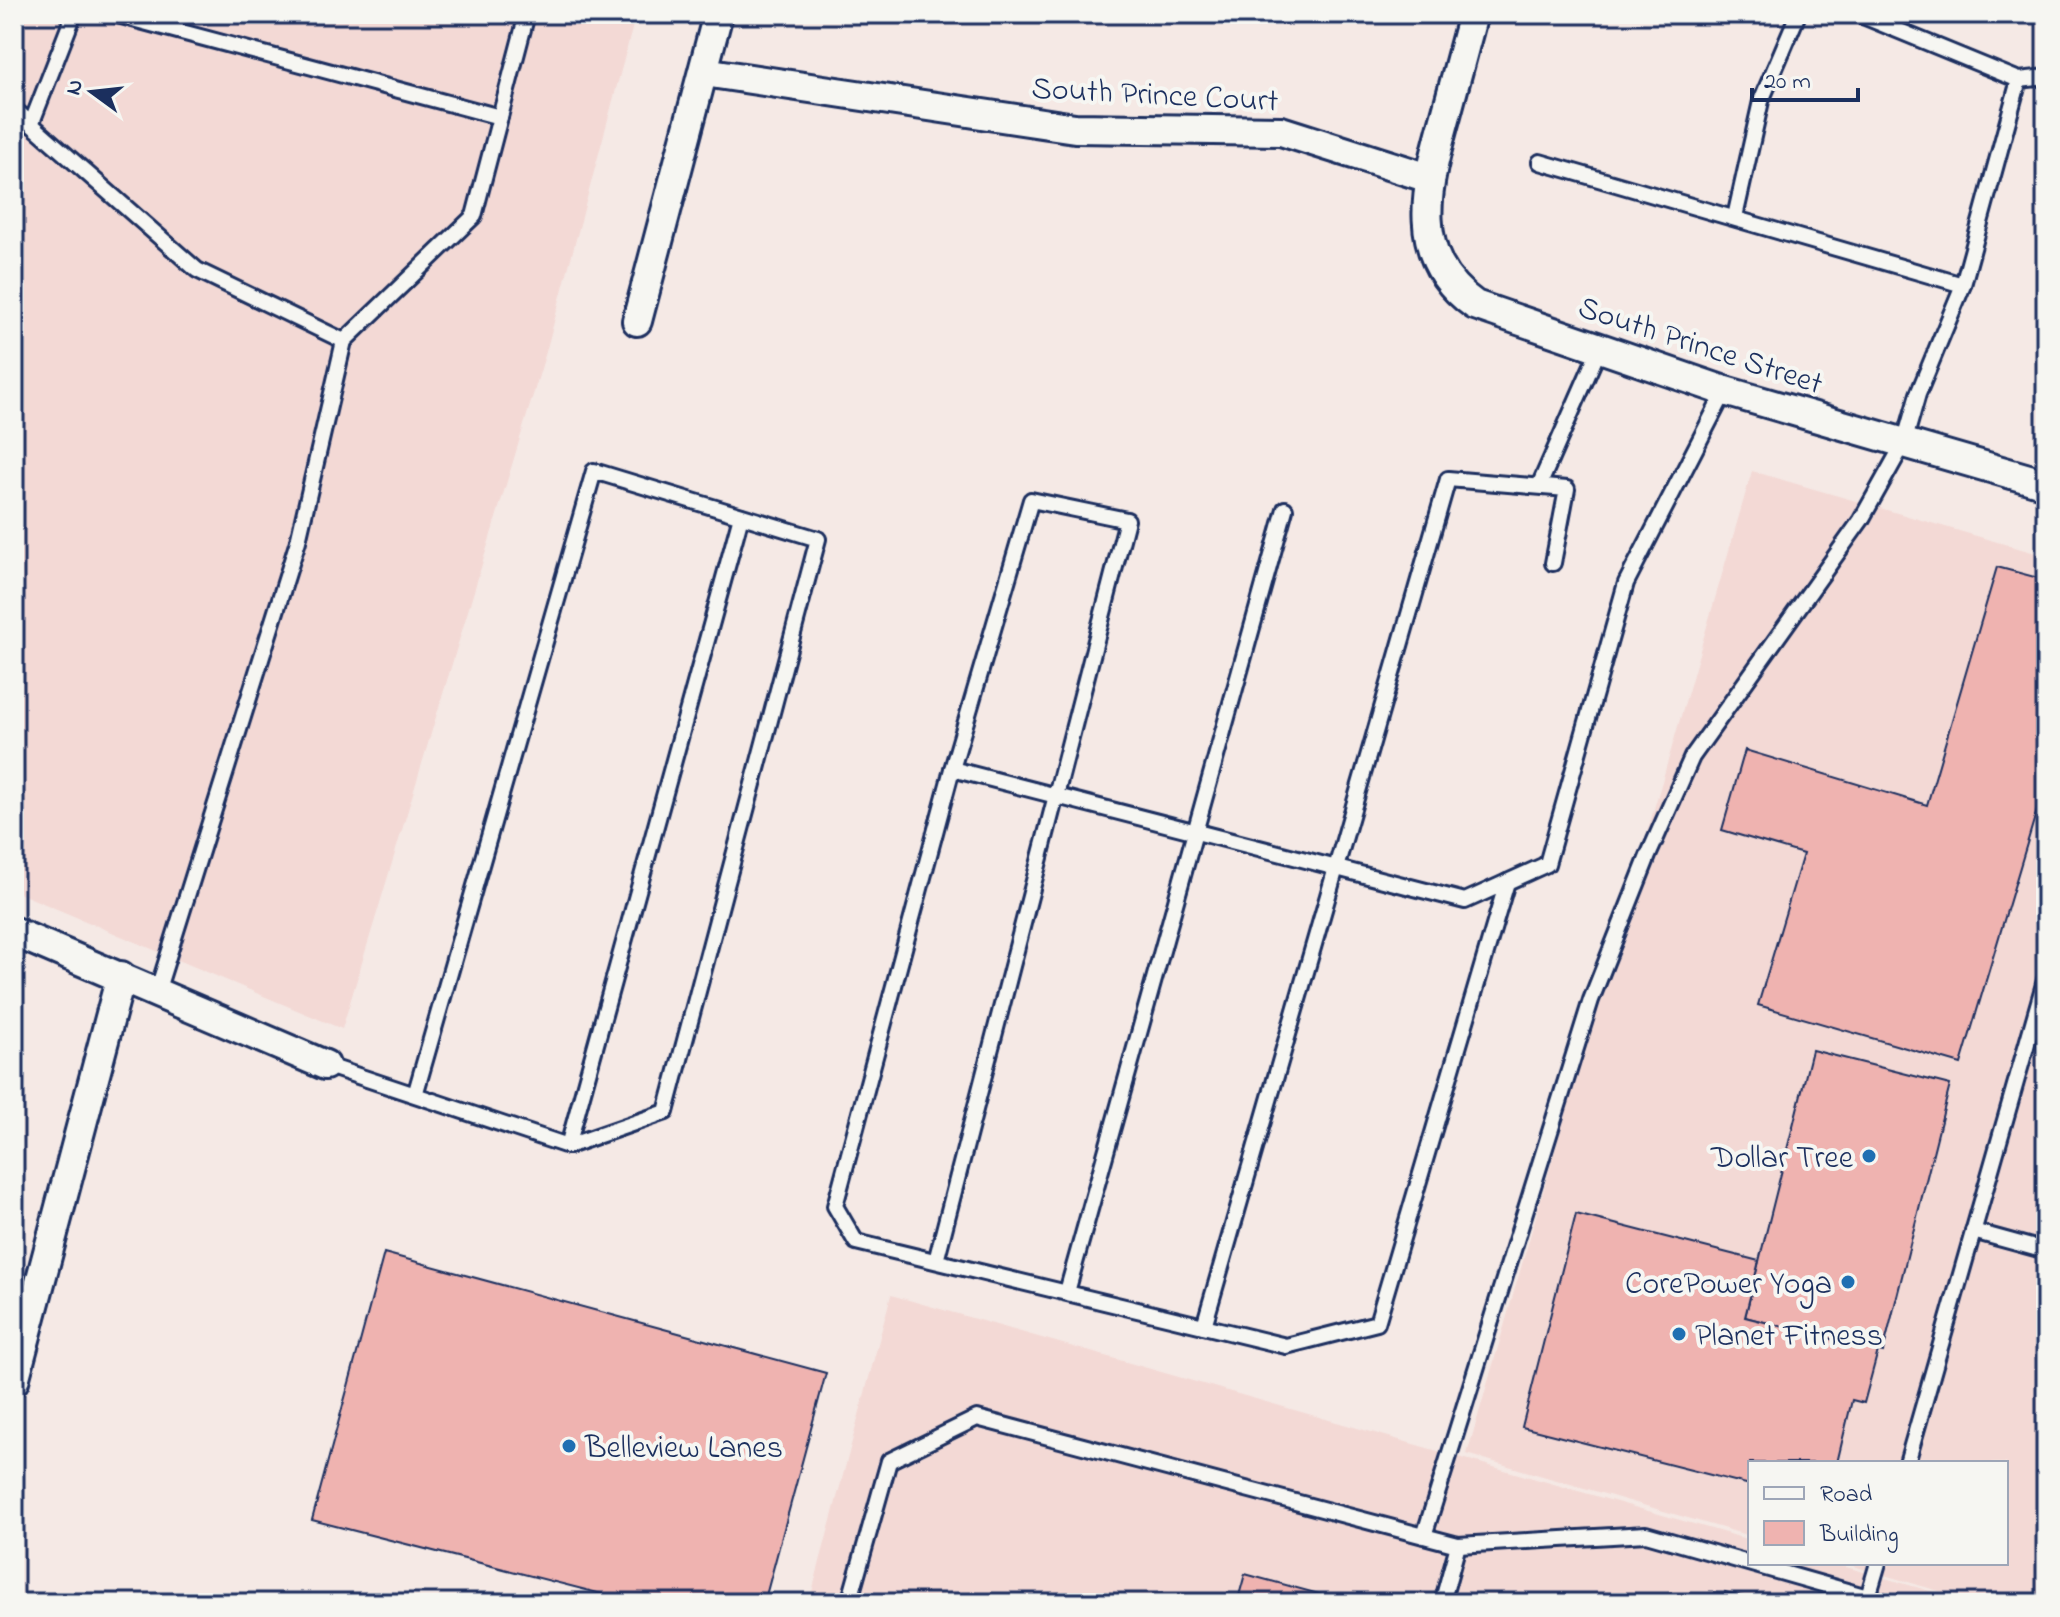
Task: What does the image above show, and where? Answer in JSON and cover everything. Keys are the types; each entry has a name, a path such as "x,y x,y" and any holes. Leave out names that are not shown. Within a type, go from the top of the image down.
{"street":[{"path":"637,321 718,14"},
{"path":"1429,178 1473,14"},
{"name":"South Prince Court","path":"704,72 1075,128 1281,131 1429,178"},
{"name":"South Prince Street","path":"1429,178 1426,222 1432,251 1455,291 1475,305 1725,391 2046,484"},
{"path":"14,932 325,1065"},
{"path":"14,1381 121,976"}],"lane":[{"path":"32,122 74,14"},
{"path":"114,14 500,117"},
{"path":"157,992 298,541 344,341 474,216 527,14"},
{"path":"1735,217 1761,101 1798,14"},
{"path":"1858,14 2019,80 2046,77"},
{"path":"1424,1536 1591,1000 1654,842 1692,757 1861,520 1904,443 1918,394 1963,285 2019,80"},
{"path":"14,109 197,270 344,341"},
{"path":"1540,162 1963,285"},
{"path":"1539,486 1600,347"},
{"path":"952,769 1465,901 1547,864 1626,583 1725,391"},
{"path":"325,1065 415,1095 568,1146 666,1112 818,539 594,471 415,1095"},
{"path":"1204,1326 1448,479 1567,489 1553,563"},
{"path":"936,1261 1127,520 1031,500 952,769 835,1206 856,1242 1286,1346 1377,1323 1507,882"},
{"path":"1067,1292 1285,509"},
{"path":"568,1146 741,516"},
{"path":"1908,1461 2046,977"},
{"path":"1973,1231 2046,1251"},
{"path":"849,1603 889,1461 977,1418 1458,1545 1646,1534 1748,1563"},
{"path":"1442,1603 1458,1545"},
{"path":"1755,1565 1889,1603"},
{"path":"1868,1597 1877,1565"}],"shaded area":[{"path":"14,14 636,14 546,352 342,1029 14,891"},
{"path":"1752,471 2046,556 2046,1603 1980,1603 1850,1565 2008,1565 2008,1461 1748,1461 1748,1535 1467,1454"},
{"path":"891,1295 1748,1539 1748,1565 1839,1565 1972,1603 809,1603"}],"building":[{"path":"1997,567 2046,580 2046,780 1961,1064 1758,1005 1803,854 1722,830 1745,750 1927,805"},
{"path":"1812,1050 1950,1085 1883,1352 1745,1317"},
{"name":"Planet Fitness","path":"1576,1214 1759,1261 1745,1317 1878,1351 1864,1403 1852,1400 1837,1461 1748,1461 1748,1484 1522,1427"},
{"name":"Belleview Lanes","path":"384,1253 826,1373 764,1603 637,1603 312,1520"},
{"path":"1245,1574 1352,1603 1237,1603"},
{"path":"1725,1592 1767,1603 1722,1603"}],"place":[{"name":"Dollar Tree","path":"1869,1156"},
{"name":"CorePower Yoga","path":"1848,1282"},
{"name":"Planet Fitness","path":"1679,1334"},
{"name":"Belleview Lanes","path":"569,1446"}]}
